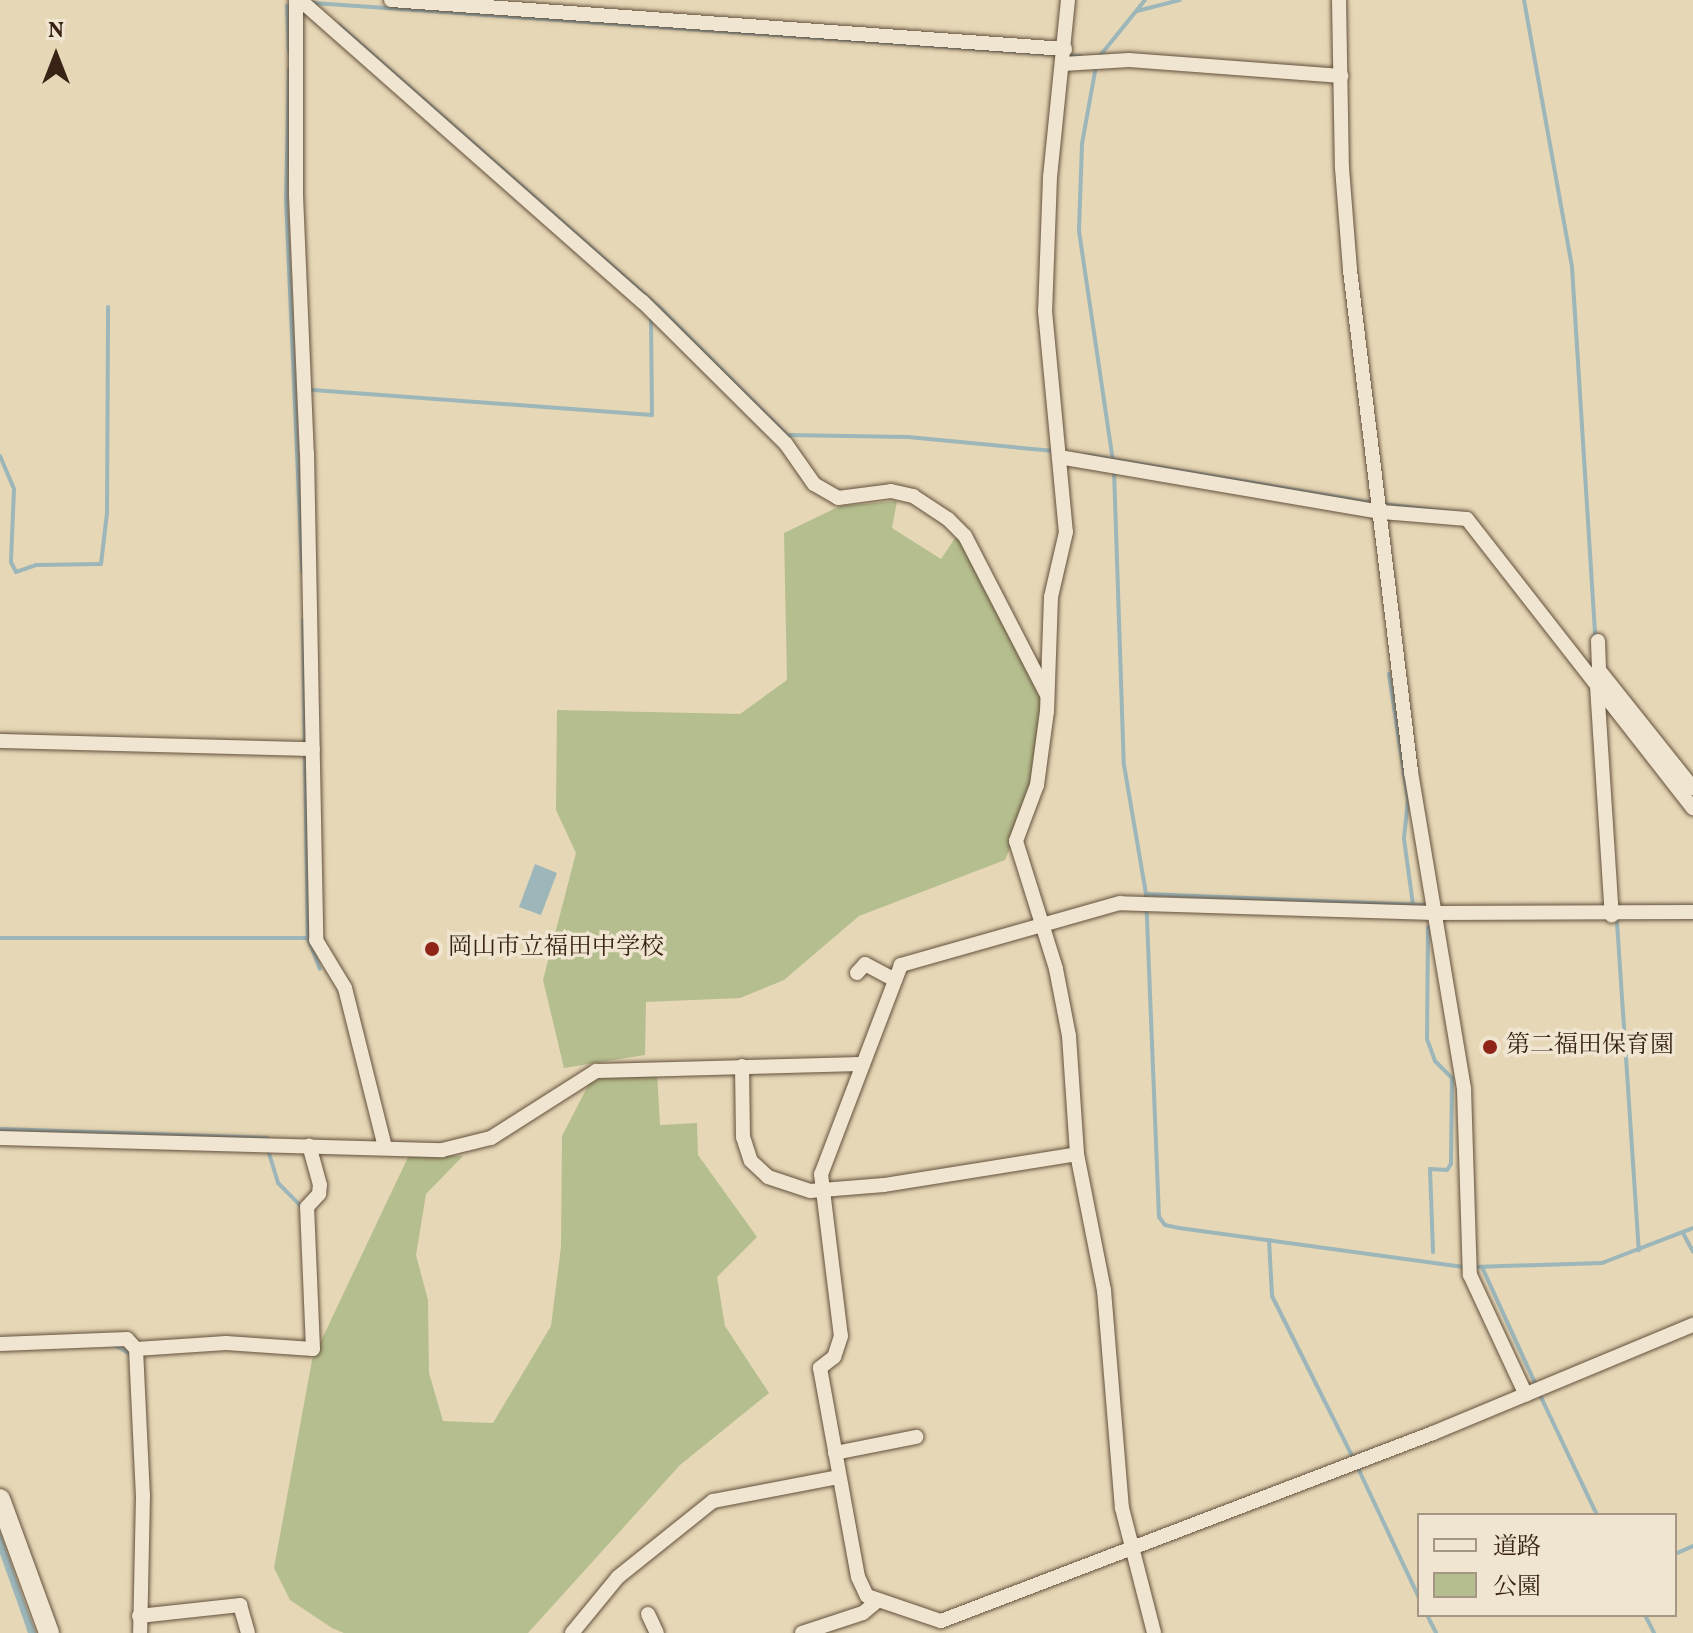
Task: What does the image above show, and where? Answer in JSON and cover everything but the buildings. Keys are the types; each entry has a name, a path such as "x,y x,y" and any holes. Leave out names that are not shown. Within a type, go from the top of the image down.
{"main road":[{"path":"2,1513 49,1633"}],"street":[{"path":"296,0 642,301 786,444 814,484 838,498 891,491 913,496 948,519 965,536 1046,693"},
{"path":"296,0 296,195 308,749 316,940 345,988 385,1147"},
{"path":"391,0 1097,60 1341,76"},
{"path":"1068,0 1050,177 1045,311 1066,532 1051,597 1037,785 1016,841 1041,923 1069,1036 1077,1154 1104,1290 1119,1488 1154,1633"},
{"path":"1339,0 1350,270 1382,506 1407,741 1464,1089 1470,1266 1534,1391"},
{"path":"1059,453 1114,465 1467,519 1693,808"},
{"path":"1598,641 1599,670"},
{"path":"1585,651 1693,788"},
{"path":"1597,686 1612,916"},
{"path":"0,741 308,749"},
{"path":"1693,912 1612,916 1145,903 1100,907 901,965 821,1174 841,1336 834,1357 820,1368 858,1577 875,1603 925,1619 958,1618 1534,1391 1693,1325"},
{"path":"857,973 865,964 895,980"},
{"path":"0,1138 468,1147 491,1138 596,1071 863,1064"},
{"path":"742,1066 743,1137 751,1161 768,1177 823,1192 1077,1154"},
{"path":"136,1349 226,1343 313,1349 307,1207 319,1194 320,1185 309,1145"},
{"path":"0,1344 127,1339 136,1349 143,1522 140,1633"},
{"path":"835,1453 916,1437"},
{"path":"572,1633 618,1577 713,1501 839,1477"},
{"path":"802,1633 841,1627 875,1603"},
{"path":"139,1616 240,1605 248,1633"},
{"path":"648,1614 657,1633"}],"green space":[{"path":"897,501 892,528 941,559 957,535 1042,693 1031,798 1005,860 859,916 784,980 740,998 646,1002 645,1055 564,1068 543,980 576,853 556,810 557,710 740,714 787,680 784,533 840,506"},
{"path":"657,1072 660,1125 697,1123 698,1155 757,1237 717,1277 725,1326 769,1393 680,1465 528,1633 344,1633 332,1628 290,1600 274,1568 312,1360 410,1153 463,1156 426,1194 416,1255 428,1300 429,1373 443,1421 493,1423 551,1326 561,1247 562,1136 593,1076"}],"water":[{"path":"535,864 557,873 541,915 519,907"},
{"path":"0,1532 36,1633 28,1633 0,1554"}],"waterway":[{"path":"1099,57 1145,0"},
{"path":"1137,11 1180,0"},
{"path":"1524,0 1572,267 1595,636"},
{"path":"313,3 1080,56"},
{"path":"287,6 289,52"},
{"path":"339,25 659,307 787,435 908,437 1054,451"},
{"path":"1096,66 1082,144 1079,231 1113,461"},
{"path":"289,69 286,200 302,572"},
{"path":"0,456 14,489 11,562 16,572 36,565 101,564 107,513 108,307"},
{"path":"313,390 652,415 651,320"},
{"path":"1086,455 1374,503"},
{"path":"1114,470 1124,765 1146,894 1159,1217 1165,1225 1179,1228 1465,1267"},
{"path":"1382,504 1468,514"},
{"path":"303,620 305,744"},
{"path":"1389,674 1408,800 1404,839 1413,905"},
{"path":"305,752 308,938 320,969"},
{"path":"1146,894 1423,905"},
{"path":"1617,922 1639,1250"},
{"path":"1428,927 1427,1039 1435,1061 1452,1078 1451,1164 1447,1170 1430,1169 1433,1252"},
{"path":"0,938 308,938"},
{"path":"0,1129 267,1138"},
{"path":"268,1150 278,1183 302,1207"},
{"path":"1474,1267 1602,1263 1693,1228"},
{"path":"1683,1233 1693,1252"},
{"path":"1269,1240 1272,1296 1353,1458"},
{"path":"1482,1267 1536,1385"},
{"path":"114,1345 131,1354"},
{"path":"1539,1393 1596,1513"},
{"path":"1357,1466 1417,1594"},
{"path":"1677,1553 1693,1546"},
{"path":"1428,1617 1436,1633"},
{"path":"1646,1617 1654,1633"}],"place":[{"name":"岡山市立福田中学校","path":"432,949"},
{"name":"第二福田保育園","path":"1490,1047"}]}
